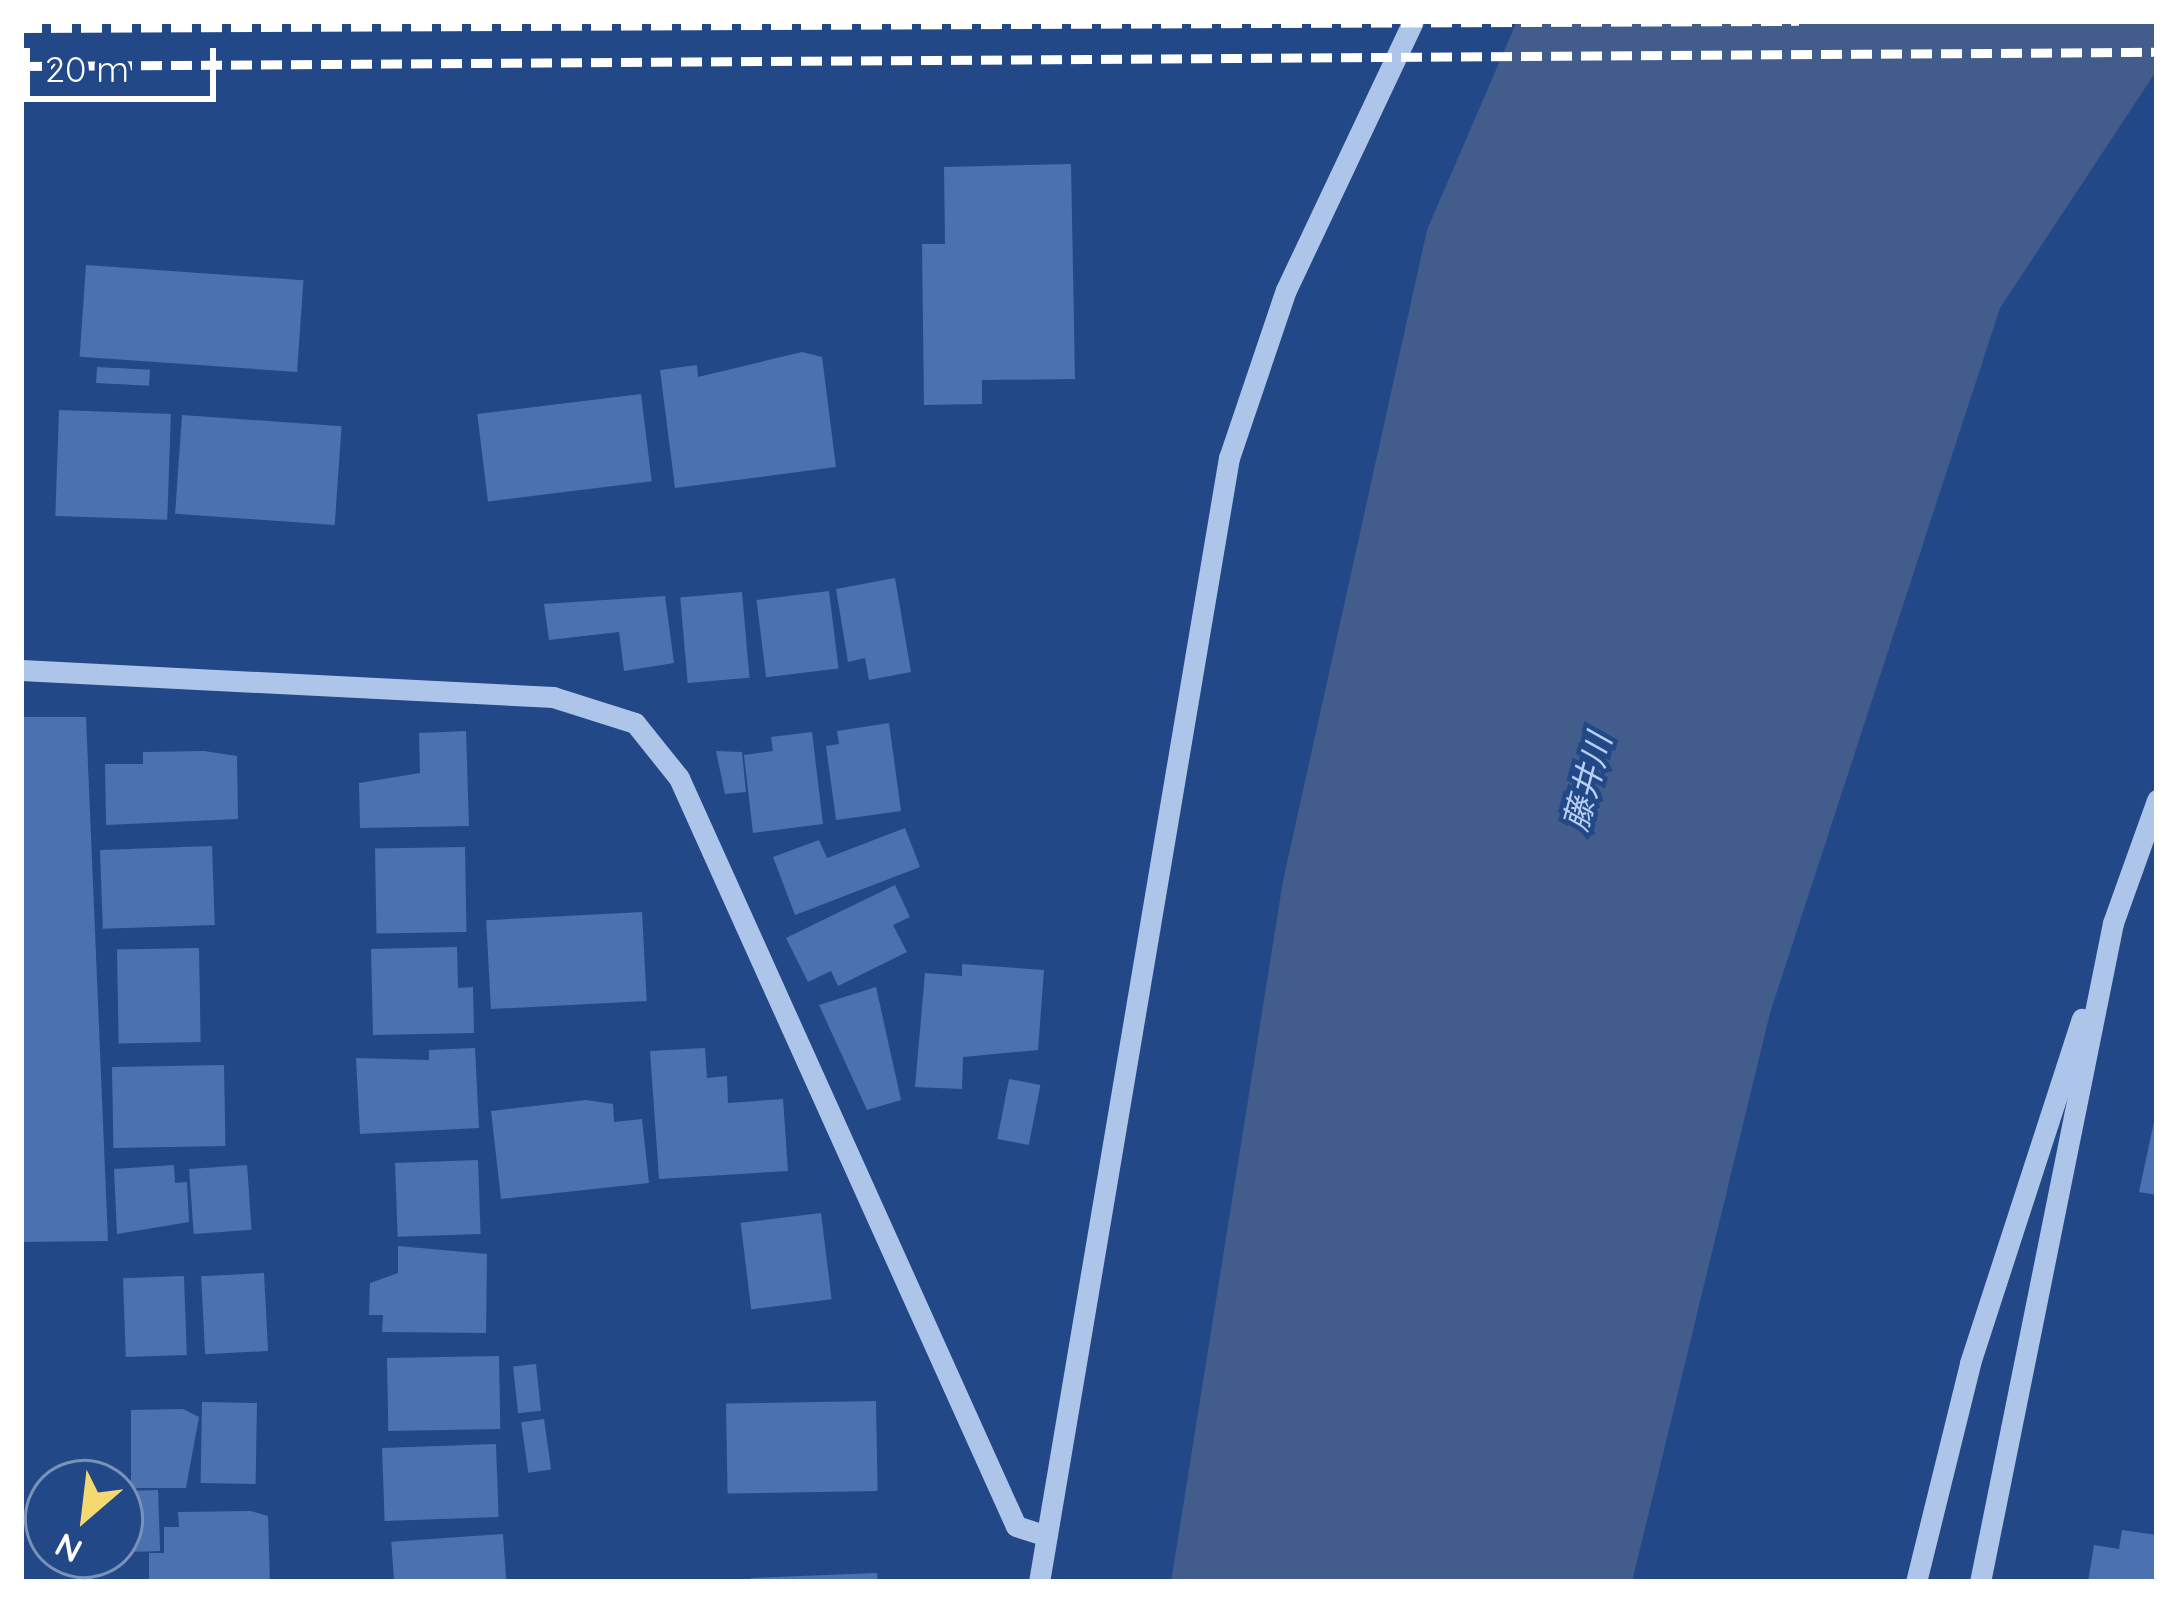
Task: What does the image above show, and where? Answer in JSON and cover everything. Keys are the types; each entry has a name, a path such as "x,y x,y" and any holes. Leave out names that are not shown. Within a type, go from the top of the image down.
{"street":[{"path":"1039,1582 1229,458 1286,290 1413,21"},
{"path":"21,670 553,697 635,724 679,778 1016,1526 1046,1536"},
{"path":"1916,1582 1970,1363 2157,800"},
{"path":"1980,1582 2113,923"}],"water":[{"name":"藤井川","path":"1517,21 2157,21 2157,70 2000,308 1770,1013 1632,1582 1171,1582 1283,881 1427,230"}],"building":[{"path":"1071,164 1075,379 982,380 982,404 924,405 922,244 945,244 944,167"},
{"path":"86,265 303,280 297,372 80,357"},
{"path":"802,352 822,357 836,467 675,488 660,370 697,365 698,377"},
{"path":"97,367 150,370 149,386 96,383"},
{"path":"641,394 652,481 488,501 477,414"},
{"path":"59,410 171,414 167,520 55,516"},
{"path":"182,415 342,426 335,525 175,514"},
{"path":"895,578 911,672 869,680 865,658 848,662 836,589"},
{"path":"829,591 839,668 766,677 757,600"},
{"path":"742,592 749,678 688,683 680,597"},
{"path":"665,596 674,663 624,671 619,632 549,640 544,604"},
{"path":"21,717 86,717 108,1241 21,1242"},
{"path":"889,723 901,811 836,820 826,746 839,744 837,731"},
{"path":"466,731 469,826 360,828 359,783 420,773 419,733"},
{"path":"812,732 823,824 753,833 744,755 773,751 771,737"},
{"path":"716,751 742,752 746,792 725,794"},
{"path":"143,752 237,756 238,819 106,825 105,764 143,764"},
{"path":"905,828 920,867 795,915 773,857 819,840 827,858"},
{"path":"212,846 215,925 103,929 100,850"},
{"path":"465,847 466,932 376,934 375,849"},
{"path":"895,885 910,917 893,925 907,952 838,986 831,971 808,982 786,938"},
{"path":"642,912 647,1001 491,1009 486,920"},
{"path":"457,947 458,988 473,987 474,1033 373,1035 371,949"},
{"path":"199,948 201,1042 119,1043 117,949"},
{"path":"962,964 1044,970 1038,1050 963,1057 962,1089 915,1087 925,973 962,976"},
{"path":"876,987 901,1100 867,1110 819,1005"},
{"path":"475,1048 479,1128 360,1134 356,1058 429,1060 429,1050"},
{"path":"705,1048 707,1078 727,1076 728,1103 783,1099 788,1171 659,1179 650,1051"},
{"path":"224,1065 225,1146 113,1148 112,1067"},
{"path":"1009,1079 1040,1085 1029,1145 997,1139"},
{"path":"586,1100 613,1104 614,1122 642,1119 649,1183 501,1199 491,1111"},
{"path":"2157,1117 2157,1195 2139,1192"},
{"path":"478,1160 481,1234 398,1237 395,1163"},
{"path":"174,1165 175,1183 187,1182 189,1222 117,1234 114,1169"},
{"path":"247,1165 252,1230 194,1234 189,1169"},
{"path":"821,1213 832,1299 751,1309 741,1223"},
{"path":"398,1246 487,1254 486,1333 382,1332 383,1315 369,1315 370,1283 398,1273"},
{"path":"264,1273 268,1351 205,1354 201,1276"},
{"path":"184,1276 187,1355 126,1357 123,1278"},
{"path":"499,1356 500,1429 388,1431 387,1358"},
{"path":"536,1364 541,1411 518,1413 513,1366"},
{"path":"876,1401 878,1491 728,1494 726,1404"},
{"path":"202,1402 257,1403 256,1484 201,1483"},
{"path":"183,1409 199,1417 186,1488 144,1488 144,1459 131,1459 131,1410"},
{"path":"544,1419 551,1470 528,1473 521,1422"},
{"path":"496,1444 499,1517 385,1521 382,1448"},
{"path":"144,1490 158,1490 160,1551 144,1552"},
{"path":"251,1511 268,1516 270,1582 149,1582 149,1553 164,1553 164,1527 179,1527 178,1512"},
{"path":"2122,1530 2157,1535 2157,1582 2088,1582 2094,1545 2119,1549"},
{"path":"503,1534 506,1582 394,1582 391,1542"},
{"path":"877,1573 878,1582 751,1582 751,1578"}],"railway":[{"path":"21,28 1799,21"},
{"path":"21,66 2157,52"}]}
